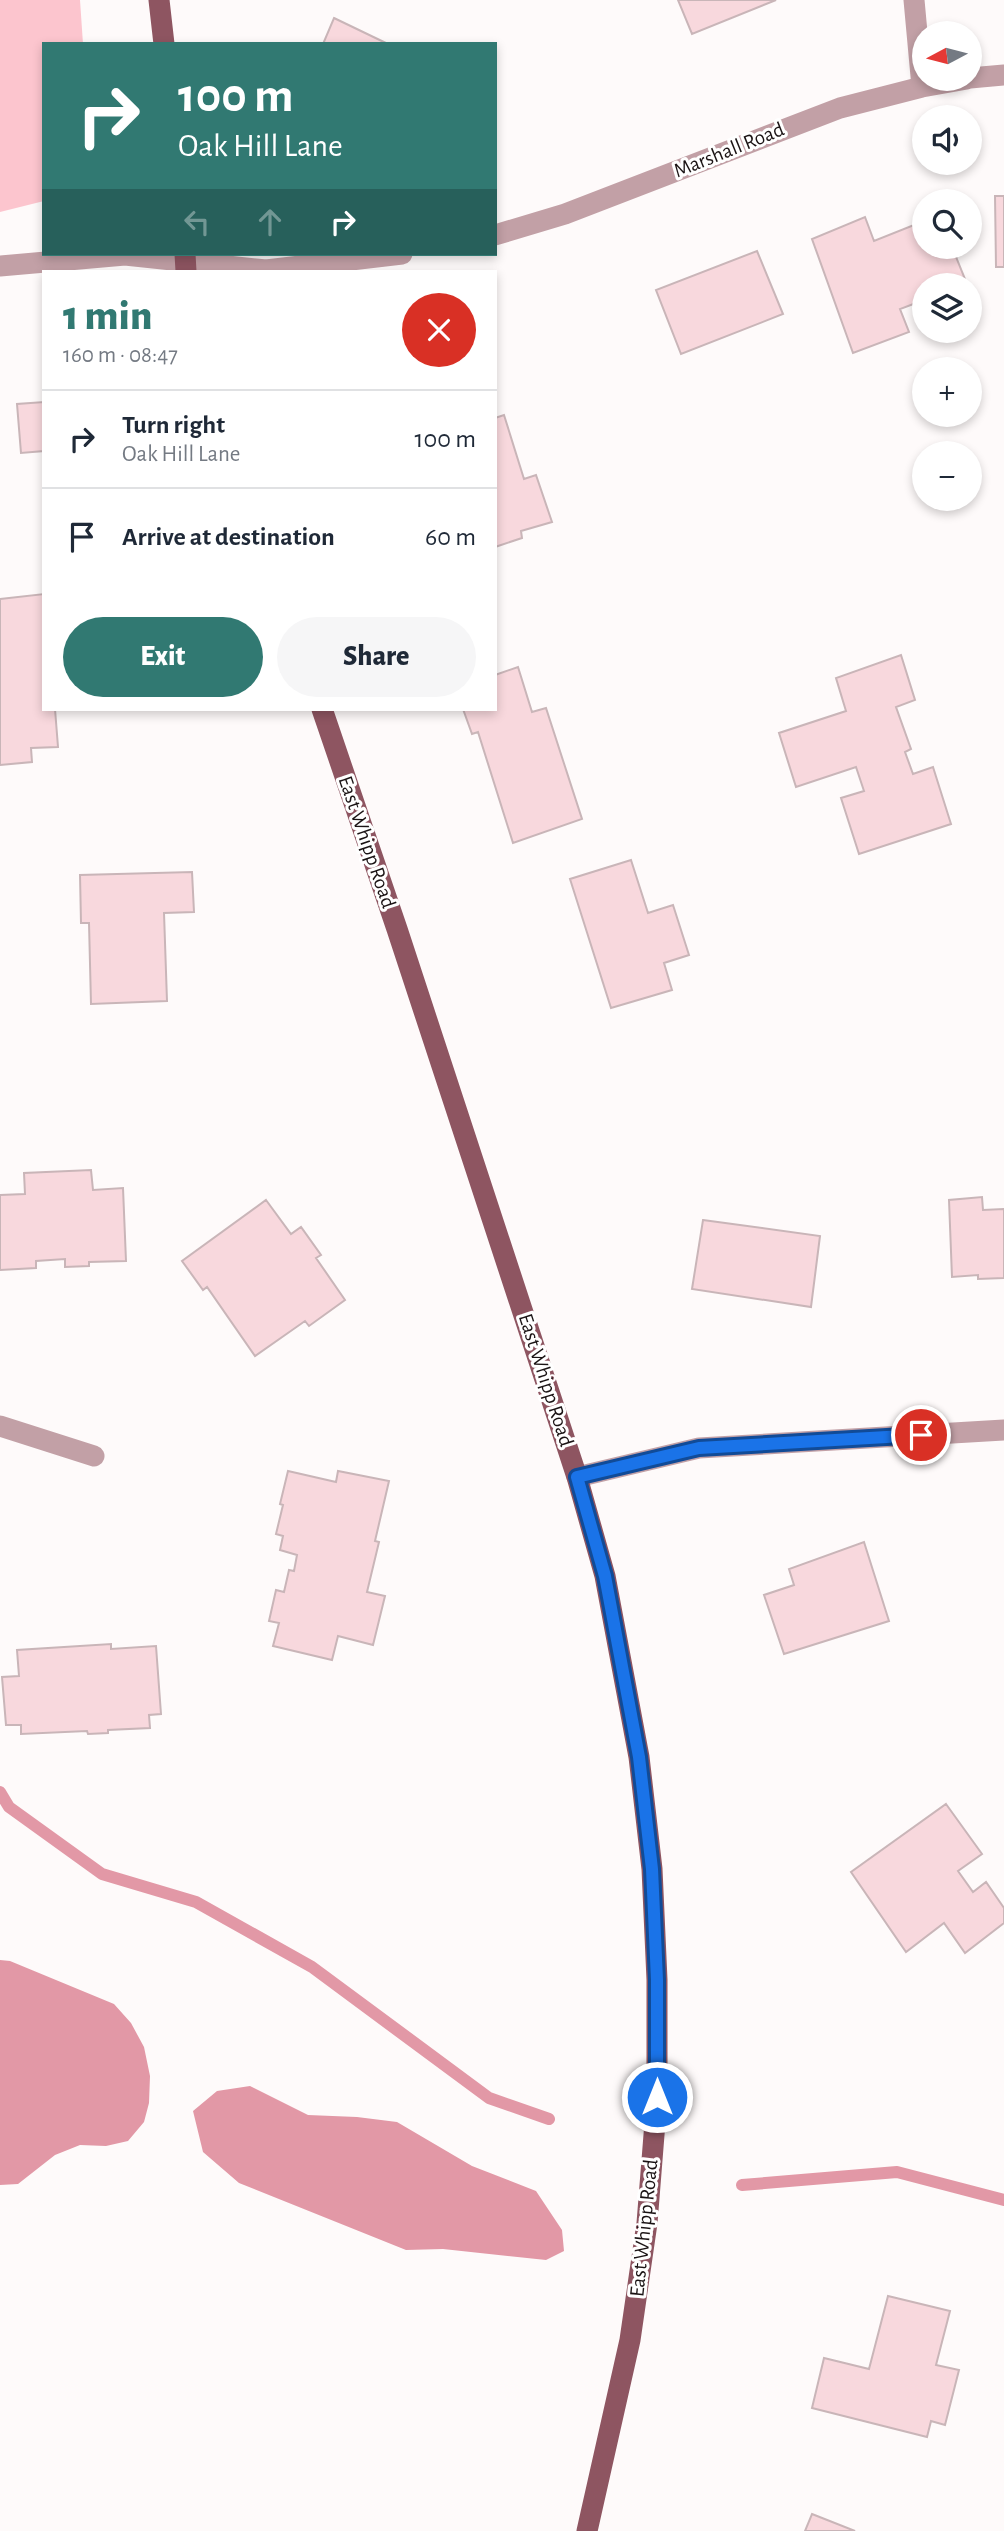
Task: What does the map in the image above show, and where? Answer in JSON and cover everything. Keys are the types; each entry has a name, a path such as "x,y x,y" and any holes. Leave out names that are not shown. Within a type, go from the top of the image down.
{"main road":[{"path":"159,0 164,42"},
{"name":"East Whipp Road","path":"323,711 577,1477 605,1576 639,1757 652,1869 657,1980 657,2097 647,2223 630,2340 587,2531"}],"street":[{"path":"914,0 916,21"},
{"name":"Marshall Road","path":"982,77 1004,75"},
{"name":"Marshall Road","path":"497,234 577,210 840,108 912,90"},
{"path":"0,266 114,256"},
{"path":"132,256 266,270 385,256"},
{"path":"0,1426 94,1456"},
{"path":"577,1477 699,1448 1004,1430"}],"shaded area":[{"path":"0,0 80,0 83,42 42,42 42,202 0,212"},
{"path":"0,1960 10,1961 114,2004 131,2023 144,2047 150,2076 149,2103 144,2122 128,2141 106,2146 80,2145 55,2155 18,2184 0,2185"},
{"path":"250,2086 308,2115 397,2122 472,2166 536,2191 562,2230 564,2251 546,2260 443,2249 406,2250 239,2183 203,2152 193,2111 217,2091"}],"building":[{"path":"678,0 776,0 692,34"},
{"path":"334,18 384,42 324,42"},
{"path":"995,196 1004,196 1004,267 996,267"},
{"path":"865,217 874,241 912,226 912,259 957,259 963,273 912,273 912,304 900,309 909,332 853,353 812,239"},
{"path":"757,251 783,314 681,354 656,290"},
{"path":"42,402 42,451 21,453 17,404"},
{"path":"504,415 524,479 536,475 552,522 521,531 522,538 497,546 497,417"},
{"path":"42,594 42,711 55,711 58,747 31,748 32,762 0,765 0,599"},
{"path":"901,655 915,700 896,707 911,749 905,752 913,774 933,767 951,824 859,854 841,798 864,791 856,767 796,787 779,733 846,711 836,678"},
{"path":"518,667 532,712 546,708 582,819 513,843 478,732 472,734 464,711 497,711 497,674"},
{"path":"631,860 648,913 673,905 689,955 664,963 672,990 611,1008 570,879"},
{"path":"192,872 194,912 164,913 167,1001 91,1004 89,923 81,923 80,875"},
{"path":"91,1170 93,1190 123,1188 126,1261 89,1262 89,1266 65,1267 65,1259 36,1261 36,1268 0,1270 0,1195 25,1194 24,1173"},
{"path":"982,1197 983,1210 1004,1209 1004,1278 978,1279 978,1275 952,1277 949,1200"},
{"path":"266,1200 291,1234 301,1227 321,1255 316,1258 345,1300 309,1326 305,1321 255,1356 207,1287 203,1290 182,1261"},
{"path":"703,1220 820,1236 811,1307 692,1289"},
{"path":"288,1471 336,1482 338,1471 389,1481 367,1592 385,1596 373,1645 338,1636 332,1660 273,1646 279,1623 269,1621 276,1590 284,1592 289,1570 294,1571 297,1555 280,1550 283,1536 276,1534"},
{"path":"864,1542 889,1621 784,1654 764,1595 794,1585 789,1569"},
{"path":"111,1644 111,1649 156,1646 161,1714 149,1715 150,1728 88,1734 87,1731 21,1734 21,1725 6,1725 2,1677 19,1676 17,1650"},
{"path":"946,1804 982,1854 958,1871 973,1892 986,1882 1004,1908 1004,1923 965,1953 944,1923 906,1952 851,1872"},
{"path":"888,2296 950,2311 936,2365 959,2370 945,2425 931,2421 927,2437 812,2408 824,2358 869,2369"},
{"path":"812,2514 855,2531 805,2531"}],"waterway":[{"path":"0,1792 9,1807 102,1874 196,1902 312,1967 489,2098 549,2119"},
{"path":"742,2185 897,2172 1004,2200"}],"route":[{"path":"657,2097 657,1980 652,1869 639,1757 605,1576 577,1477 699,1448 921,1435"}]}
